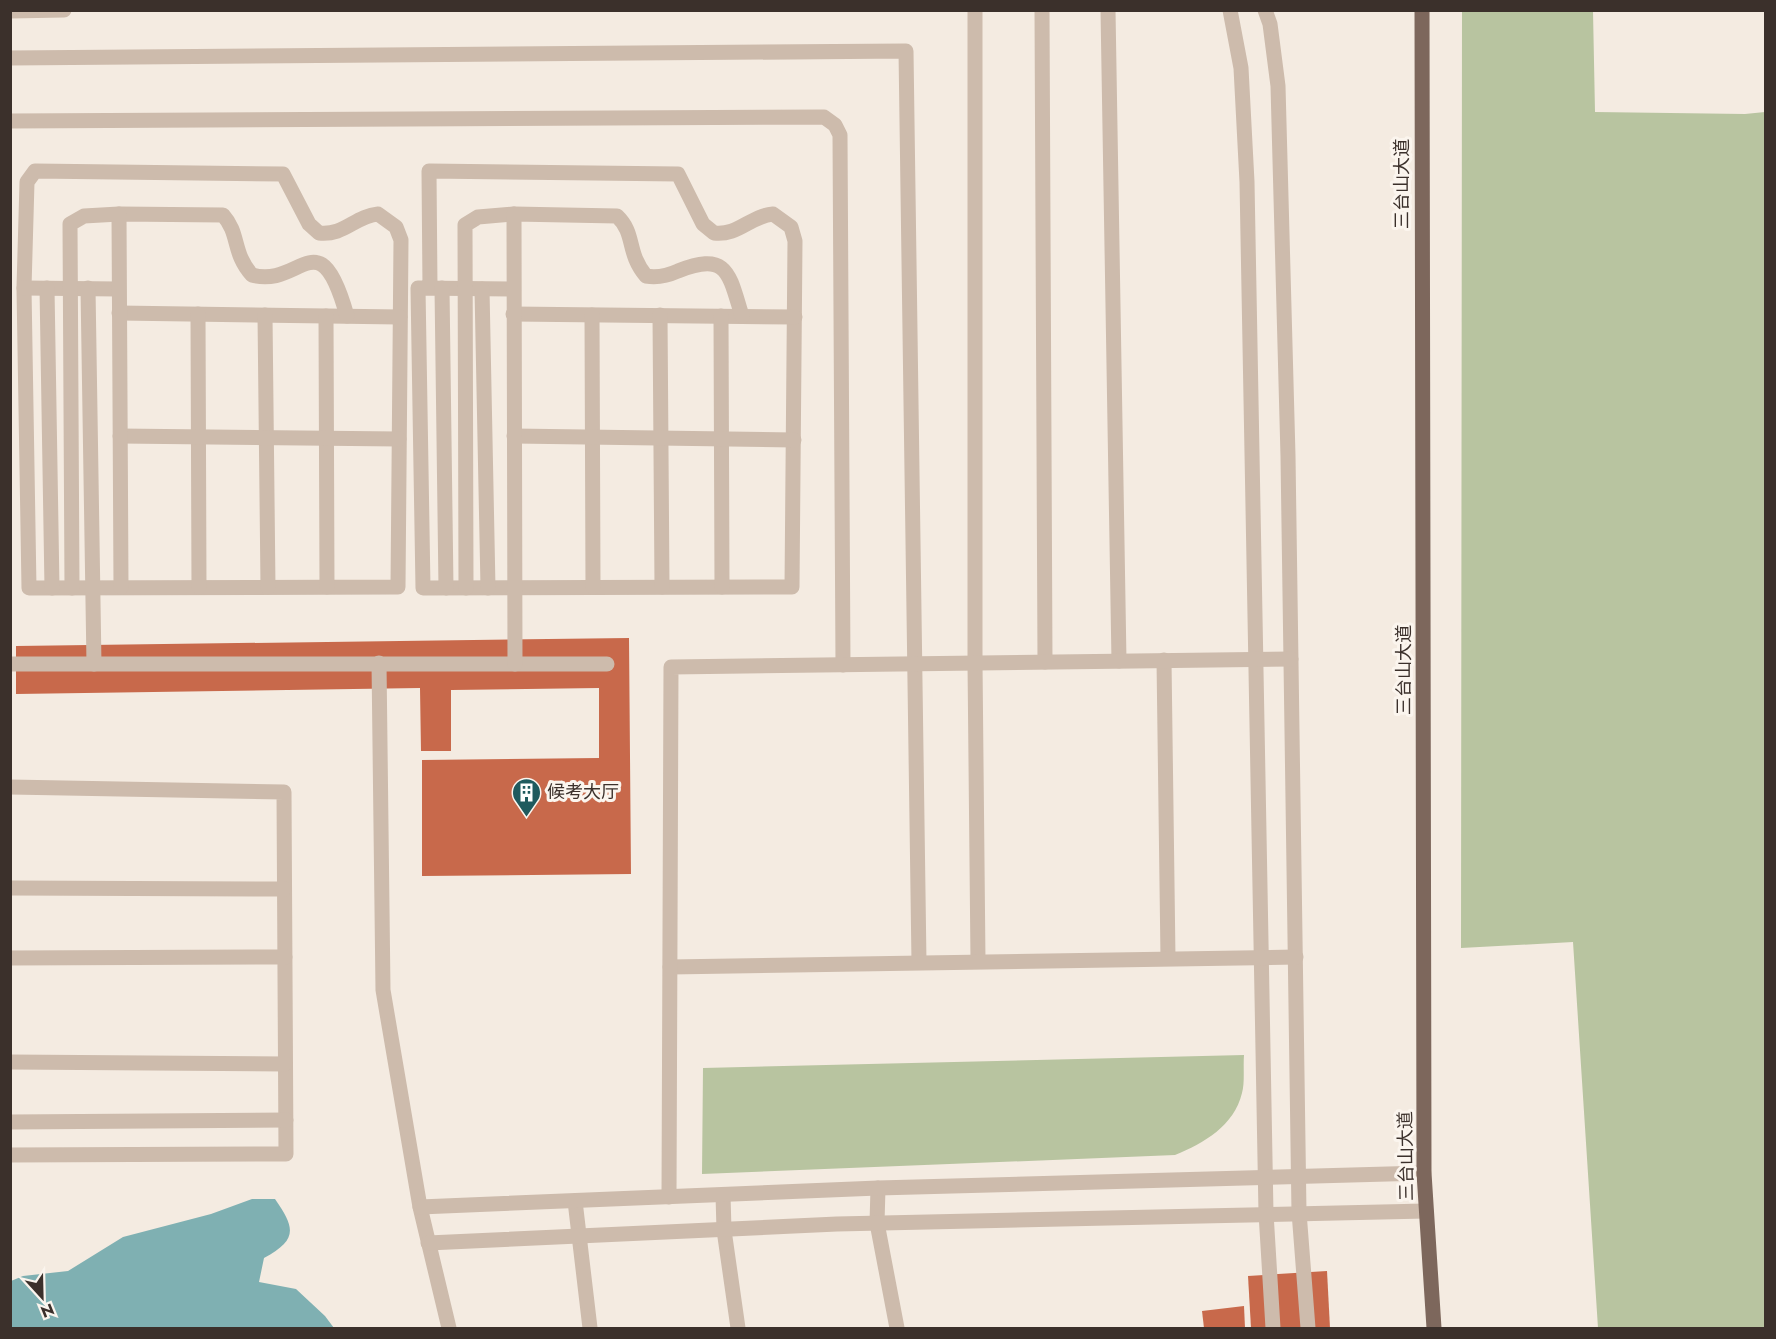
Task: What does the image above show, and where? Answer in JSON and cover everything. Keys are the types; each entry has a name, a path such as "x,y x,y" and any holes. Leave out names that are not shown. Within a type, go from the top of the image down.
{"main road":[{"name":"三台山大道","path":"1422,10 1424,1173 1434,1329"}],"lane":[{"path":"10,11 64,10"},
{"path":"975,10 975,663 978,961"},
{"path":"1041,10 1045,662"},
{"path":"1108,10 1119,661"},
{"path":"1230,10 1241,68 1247,182 1265,1179 1273,1329"},
{"path":"1265,10 1270,24 1278,86 1291,659 1299,1212 1308,1329"},
{"path":"10,58 906,51 919,962"},
{"path":"10,121 824,117 835,124 840,135 843,665"},
{"path":"35,171 283,174 309,224 319,233 340,232 365,215 378,214 396,227 401,240 400,317 398,587 29,588 24,288 27,182 35,171"},
{"path":"446,588 436,288 429,171 678,174 704,224 714,233 735,232 760,215 773,214 791,227 795,241 792,587 516,587 488,588 446,588 423,588 418,288 436,288 463,288 513,289"},
{"path":"119,214 121,587"},
{"path":"514,214 515,664"},
{"path":"466,588 463,288 465,225 478,217 514,214 617,216 629,232 629,244 636,264 646,276 666,276 706,262 719,266 730,280 742,316"},
{"path":"72,588 70,224 84,216 223,215 234,232 241,263 252,275 271,276 312,262 325,266 336,280 347,316"},
{"path":"24,288 118,289"},
{"path":"47,288 52,588"},
{"path":"88,288 94,664"},
{"path":"482,289 488,588"},
{"path":"119,313 400,317"},
{"path":"198,314 199,587"},
{"path":"513,314 795,317"},
{"path":"265,315 268,587"},
{"path":"592,315 593,587"},
{"path":"660,315 662,587"},
{"path":"326,316 327,587"},
{"path":"721,316 722,587"},
{"path":"120,436 399,439"},
{"path":"514,436 794,440"},
{"path":"669,1197 671,667 1291,659"},
{"path":"1164,660 1168,958"},
{"path":"379,663 383,990 420,1207 449,1329"},
{"path":"10,664 607,664"},
{"path":"10,787 284,792 286,1120 286,1154 10,1155"},
{"path":"10,888 284,889"},
{"path":"10,958 285,957"},
{"path":"670,967 1296,957"},
{"path":"10,1062 285,1064"},
{"path":"10,1122 286,1120"},
{"path":"420,1207 878,1188 1424,1173"},
{"path":"878,1188 878,1222 897,1329"},
{"path":"723,1195 724,1230 737,1328"},
{"path":"575,1201 590,1329"},
{"path":"429,1243 878,1222 1426,1211"}],"green space":[{"path":"1462,11 1593,11 1595,112 1745,114 1765,112 1765,1328 1598,1328 1573,942 1461,948"},
{"path":"1244,1055 1243,1089 1232,1115 1207,1139 1175,1155 702,1174 703,1068"}],"water":[{"path":"252,1199 275,1199 287,1218 290,1233 283,1245 264,1258 259,1282 296,1289 325,1316 334,1328 11,1328 11,1281 23,1276 68,1271 123,1237 211,1214"}],"building":[{"path":"629,638 631,874 422,876 422,760 599,758 599,688 451,690 451,751 421,751 420,688 16,694 16,646"},
{"path":"1327,1271 1330,1328 1251,1328 1248,1276"},
{"path":"1244,1306 1245,1328 1204,1328 1202,1311"}],"place":[{"name":"候考大厅","path":"526,818"}]}
